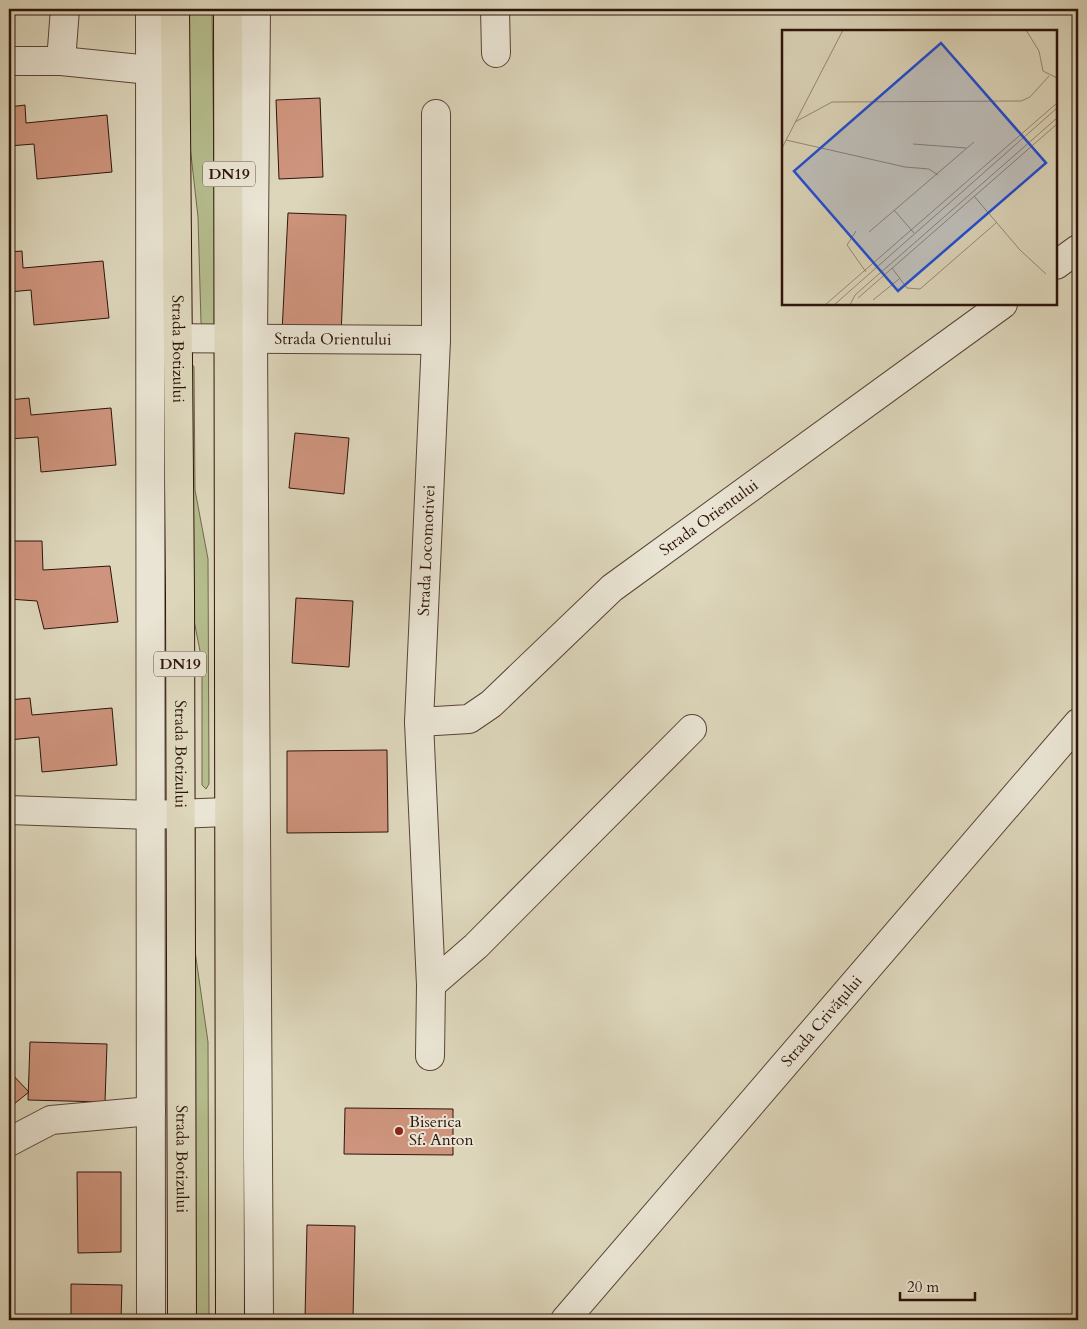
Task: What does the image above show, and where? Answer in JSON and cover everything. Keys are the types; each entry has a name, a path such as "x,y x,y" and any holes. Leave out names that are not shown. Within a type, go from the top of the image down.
{"main road":[{"name":"Strada Botizului","path":"175,9 164,338 180,815 182,1320"},
{"name":"DN19","path":"228,9 241,339 228,812 230,1320"}],"street":[{"path":"61,61 65,9"},
{"name":"Strada Botizului","path":"150,9 150,70 164,338 151,815 151,1320"},
{"path":"256,9 241,339 256,811 259,1320"},
{"path":"495,9 496,53"},
{"path":"9,61 61,61 150,70"},
{"name":"Strada Locomotivei","path":"430,1056 431,985 419,722 436,340 436,114"},
{"path":"1057,265 1078,249"},
{"name":"Strada Orientului","path":"419,722 469,719 491,704 612,588 1002,305"},
{"name":"Strada Orientului","path":"164,338 436,340"},
{"name":"Strada Crivățului","path":"565,1320 1078,724"},
{"path":"431,985 476,946 692,730"},
{"path":"9,810 151,815 256,811"},
{"path":"9,1142 51,1120 151,1111"}],"green space":[{"path":"188,9 212,9 216,329 205,329 201,323 198,217 189,137"},
{"path":"192,364 194,367 195,490 208,559 209,784 206,789 202,785 202,661 186,580"},
{"path":"191,823 195,826 194,944 208,1042 209,1320 190,1320"}],"building":[{"path":"320,98 323,177 279,179 276,100"},
{"path":"25,105 26,123 107,115 112,172 37,179 34,144 9,146 9,107"},
{"path":"288,213 346,215 341,335 282,332"},
{"path":"22,251 23,268 103,261 109,318 34,325 31,290 9,292 9,252"},
{"path":"29,398 31,415 111,408 116,465 41,472 38,437 9,439 9,400"},
{"path":"295,433 349,438 344,494 289,488"},
{"path":"9,541 42,541 43,570 110,566 118,622 44,629 37,601 9,599"},
{"path":"296,598 353,601 349,667 292,663"},
{"path":"30,698 32,715 112,708 117,765 42,772 39,737 9,740 9,700"},
{"path":"387,750 388,832 287,833 287,751"},
{"path":"30,1042 107,1044 105,1102 28,1100"},
{"path":"9,1071 29,1092 9,1108"},
{"name":"Biserica Sf. Anton","path":"345,1108 453,1109 453,1155 344,1154"},
{"path":"77,1172 121,1172 121,1252 78,1253"},
{"path":"307,1225 355,1226 353,1319 305,1319"},
{"path":"71,1284 122,1285 121,1320 71,1320"}],"place":[{"name":"Biserica Sf. Anton","path":"399,1131"}]}
